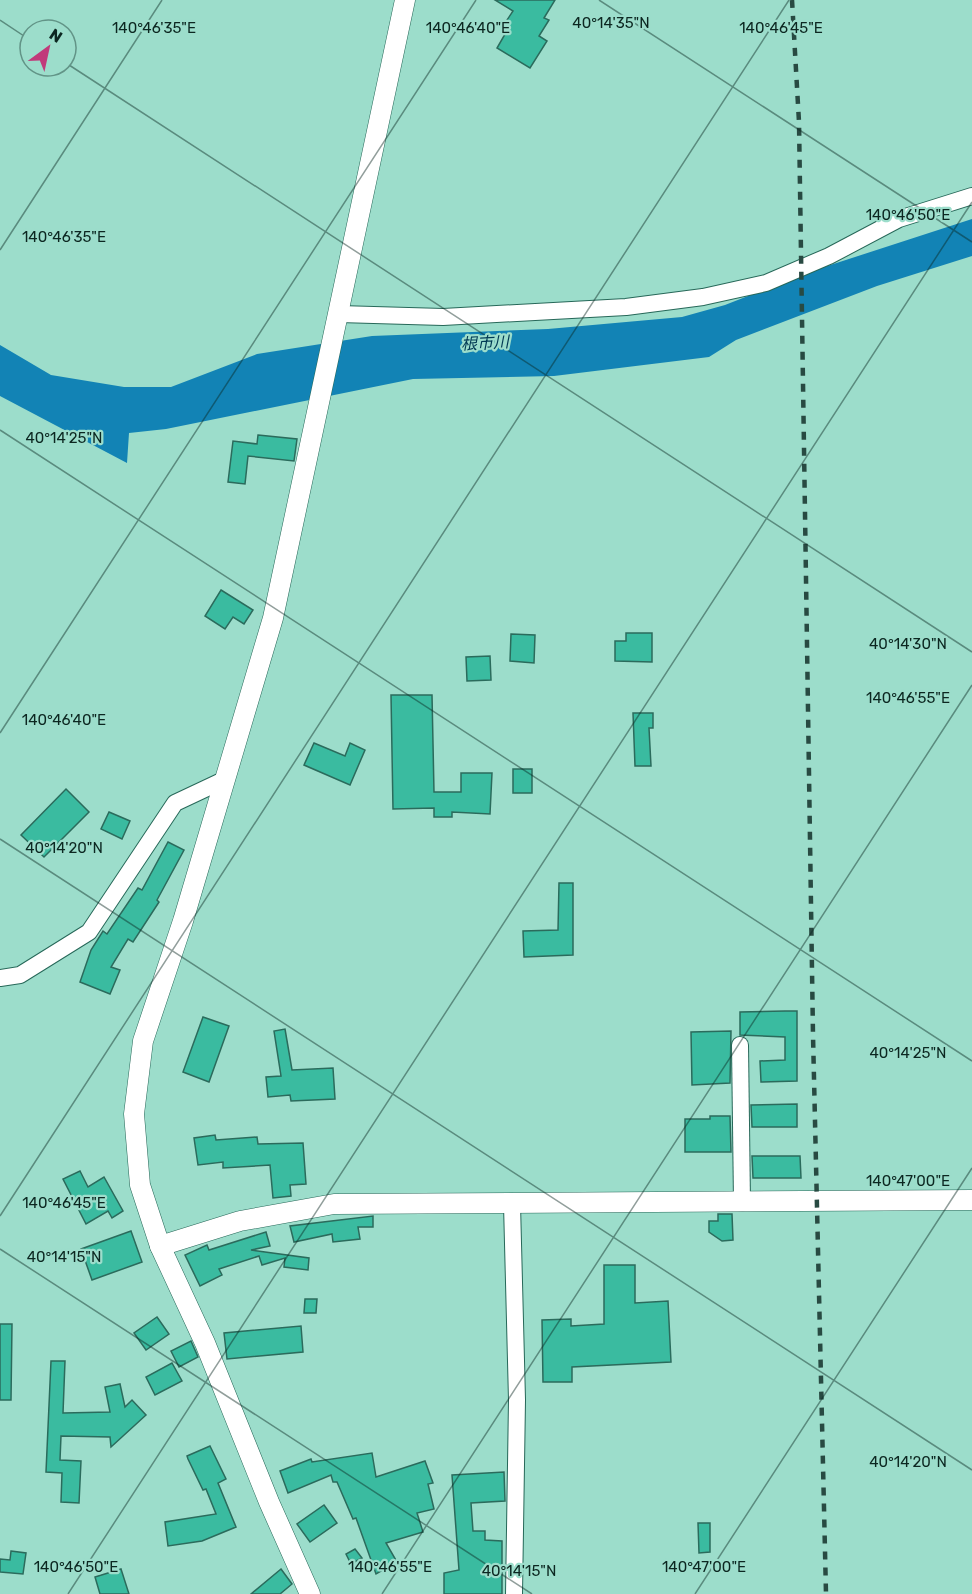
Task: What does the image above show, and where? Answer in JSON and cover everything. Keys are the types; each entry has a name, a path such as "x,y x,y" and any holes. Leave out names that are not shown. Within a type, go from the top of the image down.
{"street":[{"path":"310,1594 269,1502 205,1343 160,1246 140,1185 134,1114 143,1041 226,779 273,618 405,0"},
{"path":"338,322 626,307 703,297 766,283 829,256 899,219 972,196"},
{"path":"0,978 20,975 89,932 175,803 226,779"},
{"path":"740,1045 742,1203"},
{"path":"160,1246 240,1221 334,1204 972,1200"},
{"path":"512,1204 517,1400 514,1594"}],"water":[{"name":"根市川","path":"972,219 972,256 877,286 736,340 709,357 554,376 413,379 166,429 129,433 127,463 0,396 0,345 51,375 124,387 171,387 257,354 372,336 548,329 682,317 725,305 815,270"}],"building":[{"path":"495,0 555,0 544,18 549,20 539,36 547,41 530,68 497,48 508,29 503,26 513,11"},
{"path":"258,435 297,439 294,461 248,456 245,484 228,482 233,441 257,444"},
{"path":"221,590 253,610 244,624 233,617 225,629 205,616"},
{"path":"626,633 652,633 652,662 615,661 615,641 626,641"},
{"path":"511,634 535,635 534,663 510,661"},
{"path":"490,656 491,680 467,681 466,657"},
{"path":"391,695 432,695 434,792 461,792 461,773 492,773 490,814 452,812 452,817 434,817 434,808 393,809"},
{"path":"633,713 653,713 653,728 649,728 651,766 635,766"},
{"path":"314,743 345,756 350,743 365,750 350,785 304,765"},
{"path":"513,769 532,769 532,793 513,793"},
{"path":"66,789 89,812 44,857 21,835"},
{"path":"109,812 130,821 122,839 101,829"},
{"path":"168,842 184,850 157,900 159,902 133,942 128,939 111,967 120,970 110,994 80,982 91,950 103,931 107,934 138,888 142,890"},
{"path":"559,883 573,883 573,955 524,957 523,931 558,930"},
{"path":"797,1011 797,1081 761,1082 760,1061 785,1060 785,1037 740,1035 740,1012"},
{"path":"203,1017 229,1026 209,1082 183,1072"},
{"path":"285,1029 292,1070 333,1068 335,1099 291,1101 290,1095 268,1097 266,1077 281,1076 274,1031"},
{"path":"731,1031 730,1083 692,1085 691,1032"},
{"path":"797,1104 797,1127 752,1127 751,1105"},
{"path":"710,1116 730,1116 731,1152 685,1152 685,1119 710,1119"},
{"path":"215,1135 216,1140 257,1137 258,1144 303,1143 306,1184 290,1185 291,1196 273,1198 270,1165 223,1168 223,1162 198,1165 194,1138"},
{"path":"752,1156 800,1156 801,1178 753,1178"},
{"path":"80,1171 88,1187 104,1177 123,1211 112,1218 108,1211 86,1224 63,1179"},
{"path":"718,1214 732,1214 733,1240 722,1241 709,1232 709,1221 718,1221"},
{"path":"373,1216 373,1227 358,1227 360,1239 333,1242 332,1234 294,1242 290,1226"},
{"path":"131,1231 142,1262 92,1280 81,1249"},
{"path":"266,1232 270,1246 251,1250 309,1258 308,1270 284,1267 285,1258 262,1265 259,1256 219,1269 222,1275 200,1286 185,1255 207,1245 209,1250"},
{"path":"604,1265 635,1265 635,1303 668,1301 671,1362 572,1367 572,1382 543,1382 542,1320 571,1319 571,1326 604,1324"},
{"path":"305,1299 317,1299 316,1313 304,1313"},
{"path":"157,1317 169,1334 146,1350 134,1333"},
{"path":"0,1324 12,1324 11,1400 0,1400"},
{"path":"301,1326 303,1352 227,1359 224,1333"},
{"path":"191,1341 198,1357 179,1367 171,1351"},
{"path":"51,1361 65,1361 63,1413 110,1412 105,1387 120,1384 125,1407 132,1400 146,1415 111,1447 110,1437 61,1436 60,1460 81,1461 79,1503 61,1502 62,1473 46,1472"},
{"path":"172,1363 182,1381 155,1395 146,1377"},
{"path":"210,1446 226,1479 218,1483 236,1527 202,1541 168,1546 165,1522 216,1514 206,1489 203,1490 187,1456"},
{"path":"372,1453 376,1477 425,1461 433,1483 428,1484 434,1509 417,1513 423,1532 386,1543 397,1562 376,1574 356,1518 353,1519 337,1482 333,1482 331,1475 288,1493 280,1471 311,1459 312,1462"},
{"path":"504,1472 505,1501 471,1503 473,1531 485,1531 485,1540 502,1541 502,1594 444,1594 444,1573 459,1570 452,1475"},
{"path":"324,1505 337,1523 310,1542 297,1524"},
{"path":"698,1523 710,1523 710,1552 699,1553"},
{"path":"355,1549 362,1558 351,1564 346,1554"},
{"path":"11,1551 26,1553 23,1574 0,1572 0,1559 10,1560"},
{"path":"121,1569 129,1594 100,1594 95,1577"},
{"path":"281,1569 292,1584 280,1594 251,1594"}],"railway":[{"path":"792,0 799,122 813,1035 826,1594"}]}
